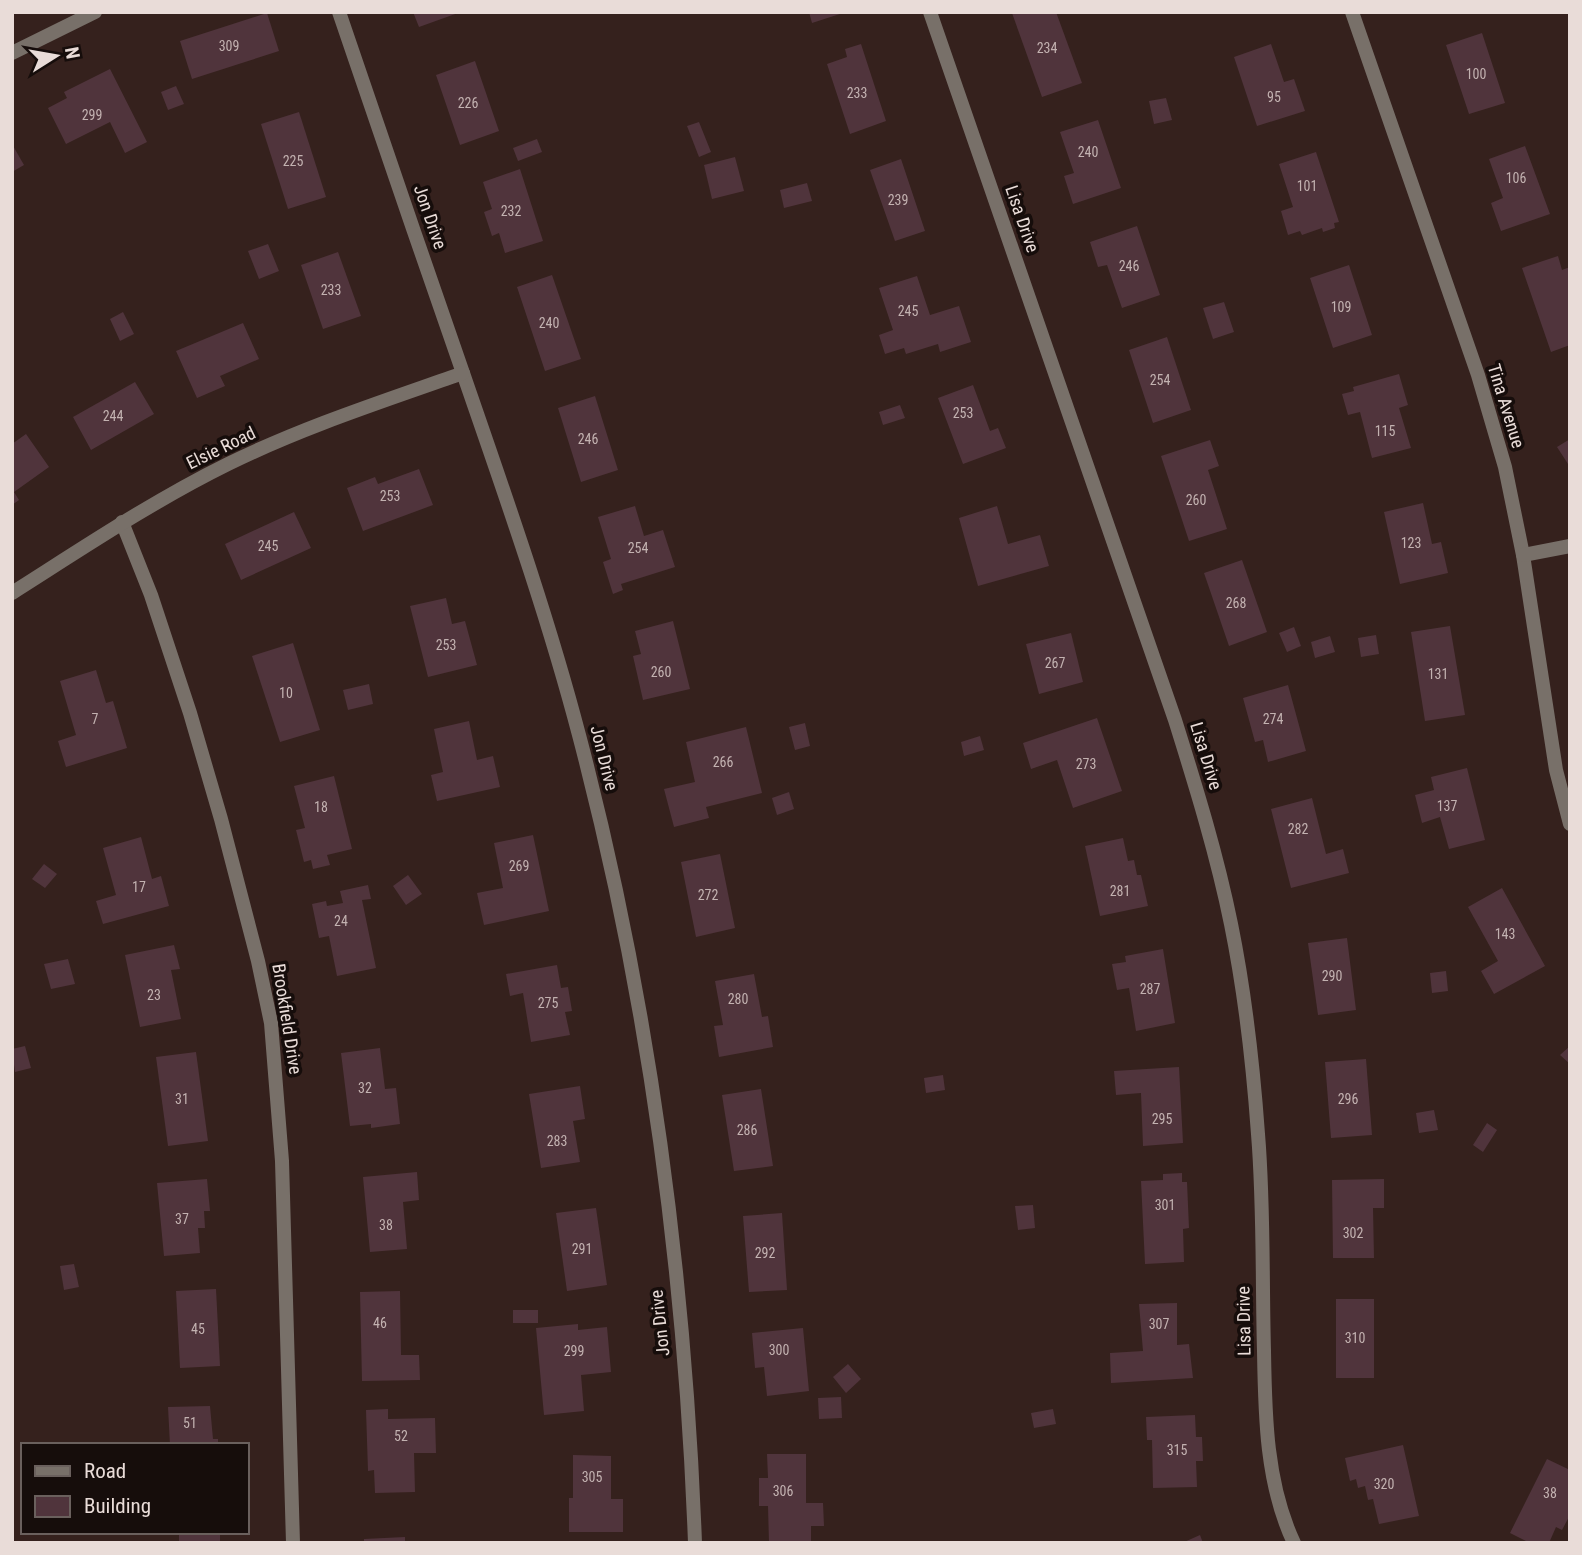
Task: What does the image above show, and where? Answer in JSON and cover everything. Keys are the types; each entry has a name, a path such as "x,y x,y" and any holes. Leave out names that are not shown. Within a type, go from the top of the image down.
{"street":[{"path":"12,53 95,12"},
{"name":"Jon Drive","path":"339,12 530,574 578,732 612,870 638,1007 665,1189 682,1342 695,1543"},
{"name":"Lisa Drive","path":"929,12 1175,720 1206,821 1231,924 1248,1026 1259,1137 1268,1444 1276,1489 1294,1543"},
{"name":"Tina Avenue","path":"1352,12 1478,375 1505,467 1523,555 1556,770 1570,824"},
{"name":"Elsie Road","path":"12,593 122,522 228,464 315,426 463,373"},
{"name":"Brookfield Drive","path":"122,522 151,595 190,713 228,845 271,1023 282,1161 293,1543"},
{"path":"1523,555 1570,546"}],"building":[{"path":"413,12 458,12 458,13 419,27"},
{"path":"809,12 843,12 843,13 812,23"},
{"path":"1056,12 1082,83 1042,97 1012,13"},
{"path":"267,13 279,51 192,79 180,41"},
{"path":"1482,33 1505,103 1469,114 1446,45"},
{"path":"861,44 886,121 850,134 827,64 847,57 845,49"},
{"path":"1271,44 1284,82 1294,79 1305,111 1257,126 1234,57"},
{"path":"475,61 499,131 460,145 436,75"},
{"path":"110,69 147,142 125,153 110,122 66,144 48,108 67,98 64,92"},
{"path":"176,86 184,104 168,110 161,92"},
{"path":"1166,98 1172,120 1154,124 1149,101"},
{"path":"299,112 326,197 288,209 261,124"},
{"path":"1098,120 1121,188 1073,204 1064,176 1074,173 1060,132"},
{"path":"699,122 711,152 699,157 687,126"},
{"path":"537,139 542,152 518,161 513,148"},
{"path":"12,144 24,165 12,172"},
{"path":"1525,146 1550,214 1501,231 1491,203 1503,198 1489,159"},
{"path":"1316,152 1339,222 1334,223 1335,228 1323,232 1322,228 1302,235 1300,231 1288,235 1281,211 1293,207 1279,164"},
{"path":"735,157 744,191 712,199 704,165"},
{"path":"901,159 925,231 895,241 870,170"},
{"path":"520,169 543,241 505,253 499,233 492,236 484,212 492,209 483,182"},
{"path":"807,183 812,201 784,208 780,190"},
{"path":"1137,226 1160,295 1122,308 1107,265 1098,267 1090,242"},
{"path":"268,244 279,271 259,279 248,251"},
{"path":"338,252 361,316 323,329 301,265"},
{"path":"1558,256 1562,270 1570,267 1570,345 1551,352 1522,268"},
{"path":"1349,265 1372,335 1333,348 1310,278"},
{"path":"552,275 581,359 545,371 517,287"},
{"path":"917,276 930,315 959,306 971,342 940,352 938,344 906,354 904,348 885,354 879,335 893,330 879,288"},
{"path":"1224,302 1234,332 1213,339 1203,308"},
{"path":"123,312 134,334 120,341 110,319"},
{"path":"243,323 259,359 220,376 225,386 197,398 176,351"},
{"path":"1167,337 1191,410 1153,423 1129,350"},
{"path":"1399,374 1408,405 1399,408 1411,448 1372,458 1360,412 1348,415 1342,394 1354,391 1353,387"},
{"path":"135,382 154,414 91,450 73,417"},
{"path":"973,385 990,431 998,428 1006,448 963,464 938,398"},
{"path":"595,396 618,470 581,482 558,408"},
{"path":"900,405 905,418 883,425 879,412"},
{"path":"26,434 49,467 14,492 19,500 12,505 12,444"},
{"path":"1570,439 1570,467 1557,447"},
{"path":"1210,440 1219,466 1208,470 1227,529 1189,541 1161,456"},
{"path":"419,469 433,505 363,531 347,488 375,477 378,484"},
{"path":"1423,503 1432,544 1441,542 1448,573 1400,584 1384,512"},
{"path":"635,506 644,536 663,530 675,567 621,584 623,590 613,594 603,562 611,559 598,517"},
{"path":"997,506 1008,544 1040,535 1049,566 978,586 959,518"},
{"path":"294,512 311,548 241,580 225,544"},
{"path":"1242,560 1267,632 1229,646 1204,573"},
{"path":"446,598 452,624 465,621 477,665 428,677 410,606"},
{"path":"673,621 690,689 643,700 633,656 641,654 635,631"},
{"path":"1450,626 1465,715 1425,721 1411,632"},
{"path":"1294,627 1301,646 1287,652 1279,633"},
{"path":"1071,633 1083,682 1039,694 1026,644"},
{"path":"1376,635 1379,654 1361,657 1358,638"},
{"path":"1330,636 1335,652 1315,658 1311,642"},
{"path":"293,643 320,730 280,742 252,656"},
{"path":"96,670 106,703 113,701 127,748 66,767 58,741 76,735 60,681"},
{"path":"369,684 373,704 348,710 343,690"},
{"path":"1288,685 1306,751 1268,762 1263,740 1255,742 1243,698"},
{"path":"1097,718 1122,791 1073,808 1057,760 1031,769 1023,743"},
{"path":"469,721 477,760 493,756 500,787 437,801 431,775 443,772 434,729"},
{"path":"805,723 810,746 795,750 789,727"},
{"path":"746,727 762,793 706,807 709,818 674,827 664,789 695,782 686,742"},
{"path":"980,736 984,750 964,756 961,742"},
{"path":"1467,768 1485,840 1449,849 1440,817 1422,823 1415,795 1434,790 1431,777"},
{"path":"334,776 352,849 327,855 330,865 313,869 311,860 304,862 296,830 305,828 294,786"},
{"path":"789,792 794,809 777,815 772,798"},
{"path":"1312,798 1326,854 1343,849 1349,873 1291,888 1271,809"},
{"path":"533,835 549,911 484,925 477,893 503,888 494,843"},
{"path":"141,837 152,879 161,876 169,906 103,924 96,901 116,895 103,848"},
{"path":"1123,838 1128,861 1134,860 1137,875 1141,875 1148,906 1100,916 1085,846"},
{"path":"720,854 735,928 696,937 681,862"},
{"path":"44,864 57,874 45,888 32,879"},
{"path":"408,875 422,894 406,905 393,886"},
{"path":"368,885 371,899 362,900 376,968 337,976 329,936 319,938 312,904 326,901 327,906 343,903 340,891"},
{"path":"1502,888 1545,966 1494,994 1481,971 1498,961 1468,907"},
{"path":"1347,938 1356,1010 1318,1015 1308,943"},
{"path":"174,945 180,969 171,970 181,1019 140,1027 125,955"},
{"path":"1163,949 1175,1023 1136,1031 1129,988 1117,990 1112,964 1126,962 1125,956"},
{"path":"68,959 75,984 51,989 44,964"},
{"path":"557,965 561,988 568,987 572,1011 565,1012 570,1035 531,1042 523,993 510,996 506,974"},
{"path":"1446,971 1448,991 1432,993 1430,973"},
{"path":"754,974 762,1017 768,1016 773,1047 719,1057 714,1026 723,1025 715,981"},
{"path":"25,1046 31,1068 15,1072 12,1049"},
{"path":"1570,1046 1570,1064 1560,1055"},
{"path":"380,1048 385,1089 396,1088 400,1124 371,1128 371,1124 350,1126 341,1053"},
{"path":"196,1052 208,1141 168,1146 156,1057"},
{"path":"1366,1059 1372,1135 1331,1138 1325,1062"},
{"path":"1179,1067 1183,1143 1143,1146 1141,1093 1116,1095 1114,1071"},
{"path":"943,1075 945,1090 926,1093 924,1078"},
{"path":"580,1086 585,1119 573,1121 580,1162 541,1168 529,1094"},
{"path":"761,1089 773,1166 734,1171 722,1095"},
{"path":"1434,1110 1438,1130 1419,1133 1416,1113"},
{"path":"1487,1123 1497,1130 1483,1152 1473,1145"},
{"path":"417,1172 419,1200 403,1202 407,1249 370,1252 363,1177"},
{"path":"1182,1173 1182,1182 1187,1182 1189,1228 1183,1229 1184,1262 1145,1264 1141,1181 1163,1180 1163,1174"},
{"path":"207,1179 210,1211 204,1211 205,1228 198,1228 200,1253 164,1256 157,1183"},
{"path":"1384,1179 1384,1208 1373,1208 1374,1258 1333,1258 1332,1180"},
{"path":"1033,1205 1035,1228 1018,1230 1015,1206"},
{"path":"596,1208 607,1285 567,1291 556,1213"},
{"path":"782,1213 787,1290 749,1292 743,1216"},
{"path":"74,1264 79,1287 64,1290 60,1266"},
{"path":"216,1289 220,1366 180,1368 176,1291"},
{"path":"400,1291 401,1355 419,1355 420,1380 362,1381 360,1292"},
{"path":"1336,1299 1374,1299 1374,1378 1336,1378"},
{"path":"1177,1303 1177,1345 1189,1344 1193,1378 1111,1383 1110,1353 1143,1351 1139,1304"},
{"path":"513,1310 538,1310 538,1323 513,1323"},
{"path":"578,1324 578,1330 607,1327 611,1372 581,1375 584,1411 544,1415 536,1328"},
{"path":"803,1328 809,1391 767,1396 764,1367 755,1368 752,1333"},
{"path":"848,1364 861,1379 846,1393 833,1377"},
{"path":"841,1397 842,1418 819,1419 818,1398"},
{"path":"210,1406 213,1439 218,1439 218,1443 170,1443 168,1407"},
{"path":"388,1409 388,1419 435,1418 436,1453 414,1453 415,1492 375,1493 374,1470 368,1471 366,1410"},
{"path":"1053,1409 1056,1424 1034,1428 1031,1413"},
{"path":"1195,1415 1196,1437 1202,1437 1203,1461 1196,1461 1197,1487 1153,1488 1152,1440 1147,1440 1146,1417"},
{"path":"1403,1445 1419,1516 1379,1524 1373,1499 1368,1500 1365,1486 1358,1488 1356,1479 1350,1481 1345,1458"},
{"path":"767,1454 806,1454 806,1503 823,1503 824,1526 811,1526 811,1543 769,1543 768,1506 759,1506 759,1478 768,1478"},
{"path":"573,1455 611,1456 611,1499 623,1499 623,1532 569,1532 569,1498 573,1498"},
{"path":"1547,1459 1570,1470 1570,1515 1562,1530 1556,1527 1549,1543 1530,1543 1510,1533"},
{"path":"179,1534 220,1534 220,1543 179,1543"},
{"path":"1200,1535 1203,1543 1182,1543"},
{"path":"405,1537 405,1543 364,1543 364,1539"}]}
